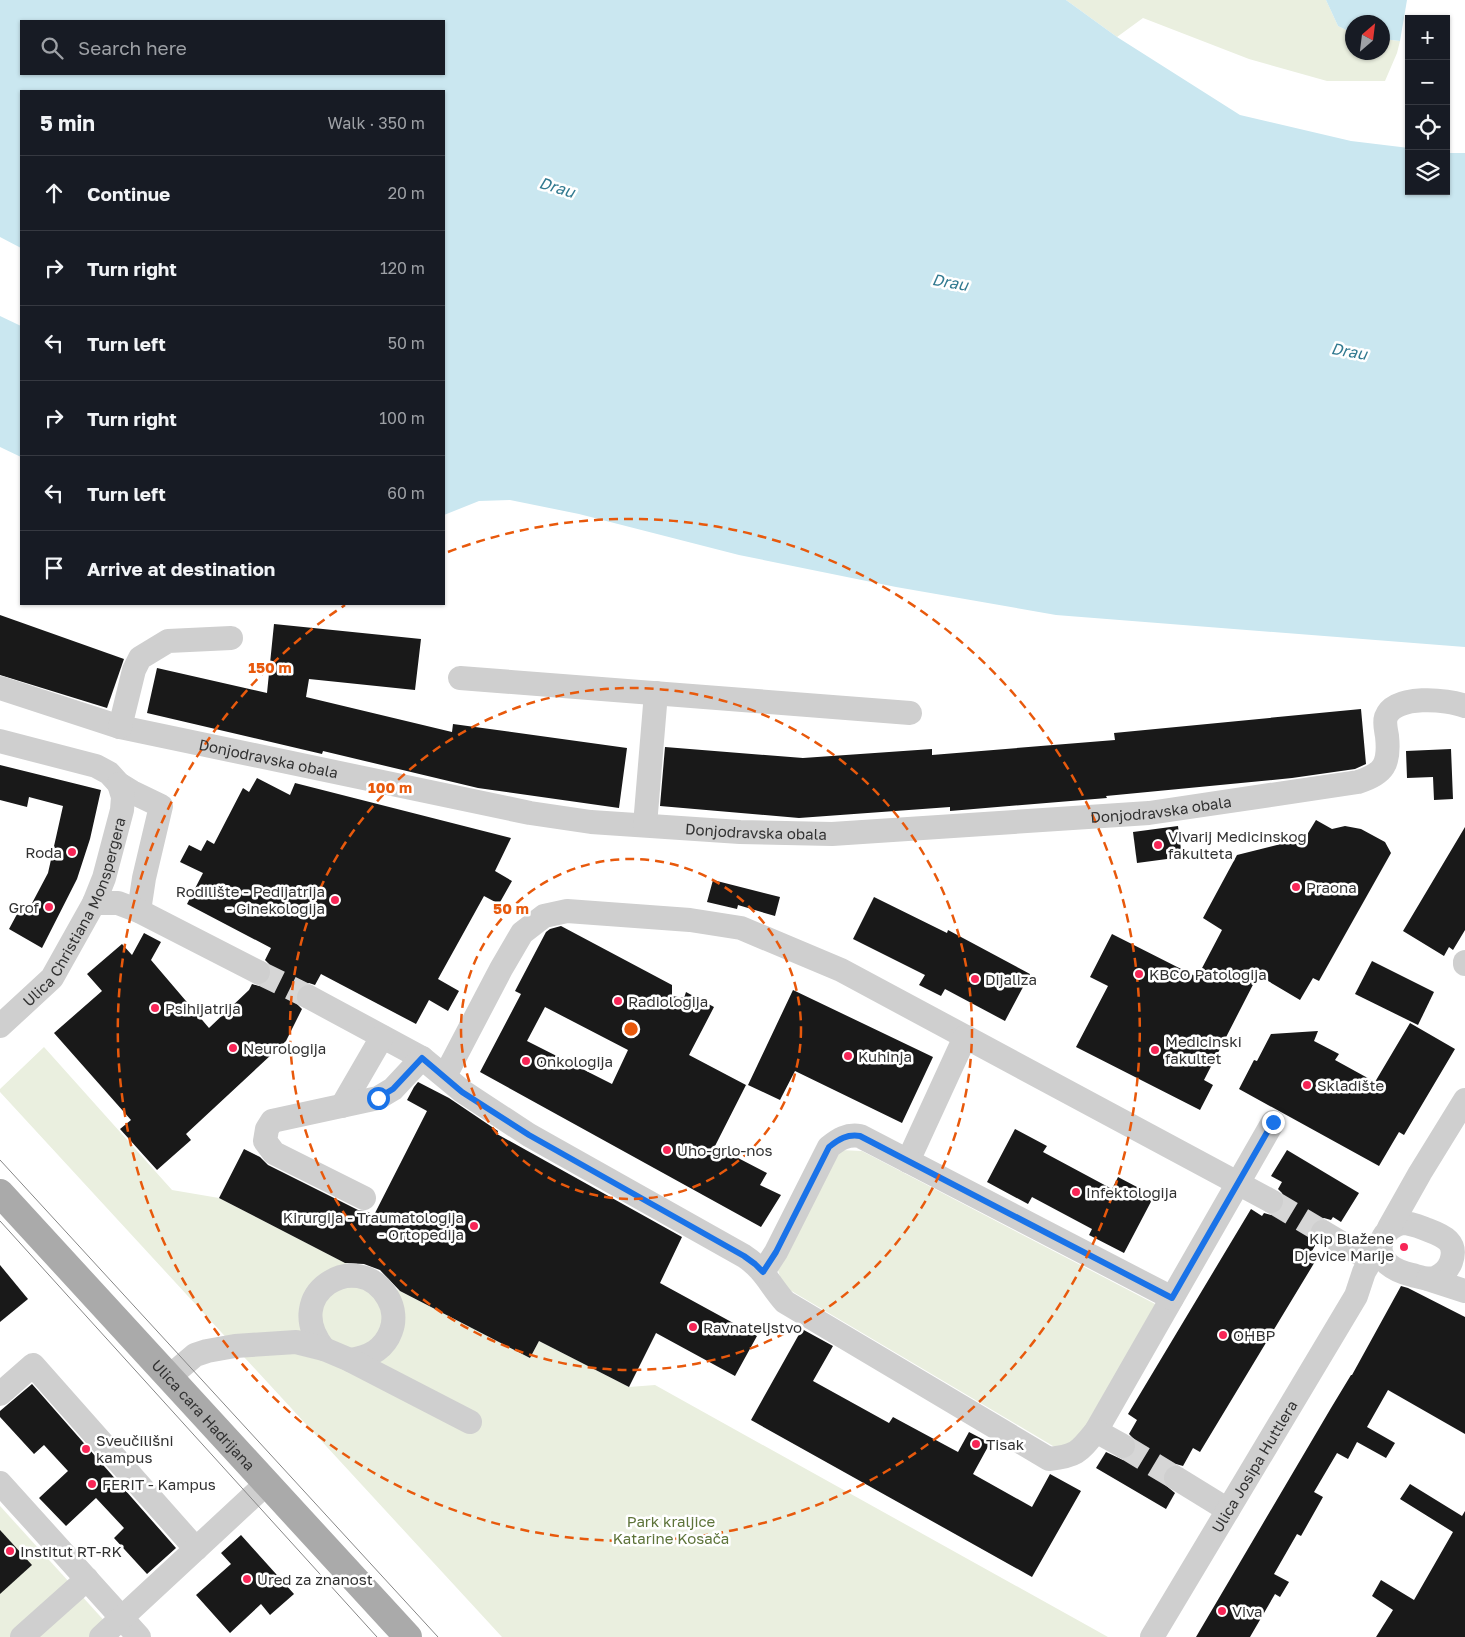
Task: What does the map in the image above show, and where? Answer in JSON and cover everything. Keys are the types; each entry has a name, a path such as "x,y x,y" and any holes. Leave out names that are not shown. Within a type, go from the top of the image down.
{"main road":[{"name":"Ulica cara Hadrijana","path":"0,1193 408,1637"}],"street":[{"path":"120,727 134,670 140,658 168,641 231,638"},
{"path":"460,678 910,713"},
{"name":"Donjodravska obala","path":"0,688 120,727 530,813 591,822 740,832 832,834 1149,813 1358,782 1375,776 1384,765 1389,752 1385,726 1386,716 1394,706 1415,700 1440,701 1465,706"},
{"path":"645,825 656,693"},
{"path":"0,741 96,766 109,773 132,792 161,806 144,878 139,911"},
{"name":"Ulica Christiana Monspergera","path":"0,1026 52,978 94,903 104,878 122,810 123,797 120,784"},
{"path":"94,903 118,903 139,911 258,972"},
{"path":"445,1076 522,933 544,916 567,911 690,920 742,928 841,970 1271,1201"},
{"path":"309,997 422,1058 462,1092 529,1135 744,1256 763,1272 772,1288 785,1302 1049,1459 1068,1457 1074,1454 1080,1450 1096,1431 1273,1122"},
{"path":"342,1106 382,1037"},
{"path":"908,1160 965,1037"},
{"path":"364,1198 274,1153 265,1140 267,1129 272,1121 378,1098 393,1089 422,1058"},
{"name":"Ulica Josipa Huttlera","path":"1152,1637 1356,1296 1380,1243 1465,1100"},
{"path":"763,1272 776,1252 829,1147 838,1140 850,1135 860,1136 908,1160 1172,1298"},
{"name":"Ulica Josipa Huttlera","path":"1420,1174 1416,1204 1418,1217 1428,1230"},
{"path":"1380,1243 1402,1223 1409,1223 1443,1236 1449,1241 1456,1255 1451,1272 1465,1291"},
{"path":"1323,1232 1380,1243"},
{"path":"1380,1243 1383,1256 1387,1262 1401,1272 1465,1291"},
{"path":"1428,1279 1439,1276 1456,1255"},
{"name":"Ulica Josipa Huttlera","path":"1356,1296 1382,1275 1401,1272"},
{"path":"324,1349 310,1326 310,1312 315,1298 323,1287 334,1280 347,1276 361,1276 374,1282 384,1291 391,1303 394,1316 392,1330 386,1342 376,1352 364,1358 350,1360"},
{"path":"169,1377 195,1355 218,1348 296,1342 324,1349 350,1360 470,1422"},
{"path":"0,1394 33,1365 196,1549"},
{"path":"1096,1431 1123,1446"},
{"path":"1176,1478 1228,1510"},
{"path":"0,1483 139,1637"},
{"path":"101,1637 267,1483"},
{"path":"22,1637 87,1578"}],"green space":[{"path":"1066,0 1326,0 1338,26 1345,30 1345,60 1390,60 1390,40 1400,41 1385,81 1327,81 1249,59 1143,18 1117,37"},
{"name":"Park kraljice Katarine Kosača","path":"44,1047 172,1190 219,1198 530,1358 539,1341 629,1387 655,1385 1108,1637 502,1637 0,1092 0,1089"},
{"path":"840,1150 862,1151 1157,1305 1082,1445 1058,1449 783,1286 777,1267"},
{"path":"0,1506 119,1637 0,1637"}],"water":[{"name":"Drau","path":"0,0 1066,0 1117,37 1240,115 1351,141 1405,148 1405,195 1450,195 1450,153 1465,153 1465,647 1056,615 896,587 739,555 579,514 510,500 479,501 445,515 445,90 20,90 20,247 0,237"},
{"path":"1326,0 1407,0 1400,41 1390,40 1390,15 1345,15 1345,30 1338,26"},
{"path":"0,316 20,326 20,457 0,447"}],"building":[{"path":"0,615 124,659 107,708 0,675"},
{"path":"274,624 421,639 415,690 309,679 306,697 452,732 453,724 627,748 619,808 478,788 323,751 322,754 147,713 157,668 267,693"},
{"path":"1361,709 1366,764 1355,769 1292,778 1106,796 1107,798 950,811 950,807 799,818 660,806 665,747 803,758 932,749 932,755 1115,740 1114,733"},
{"path":"1451,749 1453,799 1434,800 1433,777 1407,778 1406,751"},
{"path":"0,765 101,790 90,839 77,879 42,948 9,929 23,903 30,907 48,873 63,806 29,797 27,807 0,800"},
{"name":"Rodilište - Pedijatrija - Ginekologija","path":"257,778 290,795 295,783 511,838 495,871 512,881 499,904 484,896 438,979 459,991 448,1011 429,1000 416,1024 321,974 315,985 309,983 302,985 297,991 295,997 297,1004 302,1009 286,1041 186,1134 191,1140 157,1170 120,1129 131,1120 54,1033 102,991 87,974 122,944 132,955 144,933 161,942 151,960 209,1028 249,990 252,984 259,986 270,979 272,971 265,960 271,948 187,904 203,873 180,862 189,845 201,851 207,840 214,844 243,788 249,792"},
{"path":"1316,820 1332,829 1345,826 1361,829 1385,842 1391,853 1319,981 1313,978 1300,1000 1258,975 1204,1080 1213,1085 1200,1110 1076,1047 1108,986 1090,977 1112,934 1195,976 1199,969 1201,970 1222,930 1203,918 1237,855 1305,838"},
{"name":"Vivarij Medicinskog fakulteta","path":"1178,826 1182,857 1137,863 1133,832"},
{"path":"1465,827 1465,930 1453,950 1449,947 1444,956 1403,931"},
{"path":"713,880 780,897 775,916 738,905 737,909 707,902"},
{"path":"874,897 947,933 948,930 1030,974 1005,1021 945,989 941,996 919,985 925,975 853,939"},
{"path":"561,926 672,985 672,996 684,998 686,992 714,1007 689,1055 746,1085 715,1146 767,1173 760,1185 781,1195 761,1227 480,1072 521,994 515,991 546,932","holes":["545,1007 628,1050 612,1084 527,1041"]},
{"path":"1372,961 1434,992 1418,1025 1355,994"},
{"name":"Kuhinja","path":"793,990 933,1057 902,1123 795,1071 780,1100 748,1085"},
{"path":"1410,1023 1455,1049 1404,1135 1399,1132 1379,1166 1239,1089 1254,1060 1257,1061 1271,1034 1318,1031 1314,1041 1339,1054 1335,1060 1375,1082"},
{"name":"Kirurgija - Traumatologija - Ortopedija","path":"418,1082 449,1098 498,1131 497,1134 682,1237 660,1283 757,1336 735,1376 656,1333 629,1387 539,1341 530,1358 400,1291 380,1270 364,1264 345,1263 219,1198 244,1149 260,1157 268,1165 358,1210 374,1215 427,1111 407,1100"},
{"name":"Infektologija","path":"1015,1129 1047,1146 1043,1152 1112,1189 1118,1177 1154,1196 1124,1253 1089,1235 1092,1229 1032,1197 1028,1204 987,1182"},
{"name":"OHBP","path":"1287,1150 1359,1193 1341,1222 1333,1217 1331,1220 1324,1218 1317,1220 1311,1225 1309,1232 1311,1239 1316,1244 1312,1251 1319,1255 1200,1452 1193,1448 1183,1466 1176,1464 1164,1471 1162,1478 1164,1484 1175,1493 1166,1509 1096,1468 1106,1452 1123,1460 1130,1458 1135,1453 1137,1445 1129,1434 1137,1420 1128,1414 1251,1209 1262,1216 1264,1213 1271,1215 1278,1213 1283,1208 1285,1200 1278,1189 1282,1182 1271,1176"},
{"path":"0,1265 28,1299 0,1322"},
{"path":"1401,1286 1465,1317 1465,1434 1388,1390 1367,1427 1395,1443 1386,1458 1357,1442 1348,1459 1337,1453 1314,1492 1323,1497 1301,1536 1297,1534 1274,1574 1289,1582 1280,1597 1275,1594 1250,1637 1196,1637 1352,1375"},
{"path":"802,1329 833,1346 813,1381 889,1423 893,1417 958,1452 969,1432 990,1443 973,1474 1032,1507 1050,1474 1081,1491 1032,1577 751,1420"},
{"name":"FERIT - Kampus","path":"32,1384 176,1548 147,1574 114,1538 124,1528 96,1498 66,1526 39,1498 68,1471 44,1445 34,1454 0,1417 0,1411"},
{"path":"1410,1484 1462,1516 1465,1511 1465,1637 1376,1637 1393,1610 1372,1596 1381,1580 1414,1600 1453,1532 1400,1499"},
{"name":"Institut RT-RK","path":"0,1530 32,1565 0,1594"},
{"name":"Ured za znanost","path":"241,1535 294,1594 270,1615 261,1604 230,1633 196,1595 231,1564 221,1553"}],"tunnel":[{"path":"258,972 309,997"},
{"path":"1271,1201 1323,1232"},
{"path":"1123,1446 1176,1478"}],"tram line":[{"path":"0,1160 438,1637"},
{"path":"0,1221 377,1637"}],"place":[{"name":"Vivarij Medicinskog fakulteta","path":"1158,845"},
{"name":"Roda","path":"72,852"},
{"name":"Praona","path":"1296,887"},
{"name":"Rodilište - Pedijatrija - Ginekologija","path":"335,900"},
{"name":"Grof","path":"49,907"},
{"name":"KBCO Patologija","path":"1139,974"},
{"name":"Dijaliza","path":"975,979"},
{"name":"Radiologija","path":"618,1001"},
{"name":"Psihijatrija","path":"155,1008"},
{"name":"Neurologija","path":"233,1048"},
{"name":"Medicinski fakultet","path":"1155,1050"},
{"name":"Kuhinja","path":"848,1056"},
{"name":"Onkologija","path":"526,1061"},
{"name":"Skladište","path":"1307,1085"},
{"name":"Uho-grlo-nos","path":"667,1150"},
{"name":"Infektologija","path":"1076,1192"},
{"name":"Kirurgija - Traumatologija - Ortopedija","path":"474,1226"},
{"name":"Kip Blažene Djevice Marije","path":"1404,1247"},
{"name":"Ravnateljstvo","path":"693,1327"},
{"name":"OHBP","path":"1223,1335"},
{"name":"Tisak","path":"976,1444"},
{"name":"Sveučilišni kampus","path":"86,1449"},
{"name":"FERIT - Kampus","path":"92,1484"},
{"name":"Institut RT-RK","path":"10,1551"},
{"name":"Ured za znanost","path":"247,1579"},
{"name":"Viva","path":"1222,1611"}],"route":[{"path":"378,1098 393,1089 422,1058 462,1092 529,1135 744,1256 763,1272 776,1252 829,1147 838,1140 850,1135 860,1136 1172,1298 1273,1122"}]}
